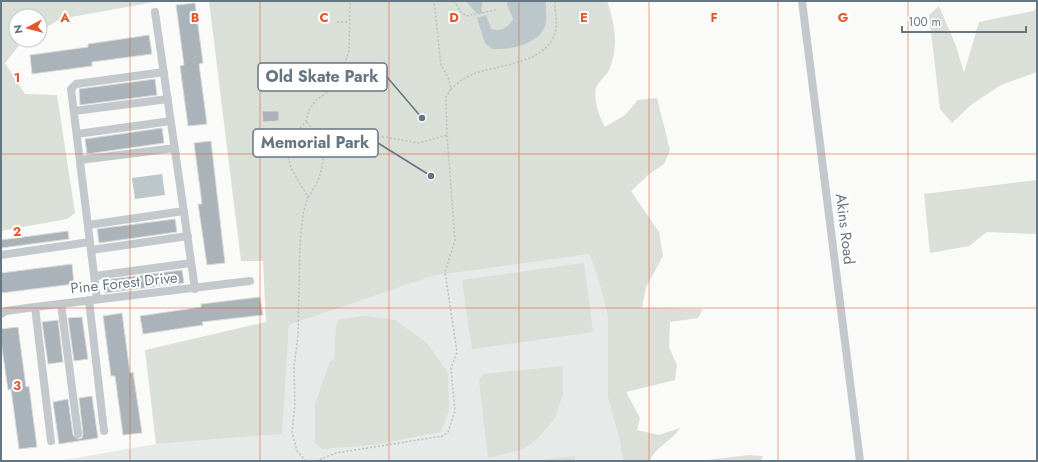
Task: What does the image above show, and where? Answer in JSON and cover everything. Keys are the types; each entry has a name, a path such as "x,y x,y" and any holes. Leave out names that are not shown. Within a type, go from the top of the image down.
{"street":[{"name":"Akins Road","path":"802,1 860,461"},
{"path":"155,12 195,289"},
{"path":"98,299 71,89 76,84 164,72"},
{"path":"74,111 168,99"},
{"path":"77,134 171,121"},
{"path":"80,160 175,148"},
{"path":"88,225 184,211"},
{"path":"1,255 188,236"},
{"path":"94,276 191,263"},
{"name":"Pine Forest Drive","path":"1,314 6,311 35,307 195,289 250,281"},
{"path":"89,300 104,431"},
{"path":"61,304 78,434"},
{"path":"35,307 51,441"}],"path":[{"path":"308,197 291,168 287,154 290,139 306,121 309,110 316,100 328,92 342,73 349,50 350,1"},
{"path":"434,1 441,65 448,76 451,90"},
{"path":"454,1 460,11 466,16 496,10"},
{"path":"316,461 336,453 443,436 448,432 456,411 451,368 456,352 445,272 455,240 447,135 446,97 459,82 472,74 526,59 538,53 550,44 556,29 555,1"},
{"path":"337,22 349,22"},
{"path":"306,121 314,131 323,134 367,138 385,137 419,143 447,135"},
{"path":"306,461 297,451 292,432 295,403 294,366 298,336 300,245 303,214 308,197 318,182 324,160 323,134"}],"shaded area":[{"path":"1,1 160,1 60,19 48,26 48,8 8,8 8,48 17,48 5,63 25,94 57,95 75,213 67,219 1,231"},
{"path":"209,1 607,1 614,27 615,44 609,70 598,84 595,93 597,108 601,118 605,127 625,115 638,100 657,98 670,150 664,164 648,175 631,191 659,232 663,256 646,287 642,308 703,309 698,318 670,322 669,347 677,365 675,380 626,392 640,418 637,430 659,435 680,428 673,437 652,456 650,461 623,461 620,442 608,398 608,318 603,295 590,254 432,276 289,325 282,434 156,444 145,350 266,322 263,261 241,261"},
{"path":"466,1 483,1 481,9 483,13 477,14"},
{"path":"506,1 546,1 545,26 536,38 530,42 514,47 492,49 485,43 477,18 486,15 491,29 501,30 509,25 513,19"},
{"path":"939,6 956,46 964,73 979,22 1033,11 1037,8 1037,72 1001,85 972,104 952,123 940,109 929,15"},
{"path":"162,174 165,195 135,199 132,178"},
{"path":"1037,180 1037,234 987,232 969,246 930,253 924,194"},
{"path":"590,254 603,295 608,318 608,398 620,442 623,461 58,461 156,444 281,434 289,325 432,276"},
{"path":"584,263 593,332 472,349 462,280"},
{"path":"366,316 395,320 427,343 448,373 449,410 441,432 373,445 322,449 315,443 315,404 330,362 334,359 336,325 340,319"},
{"path":"563,366 563,394 555,418 538,438 524,449 488,458 479,381 483,374"},
{"path":"749,455 763,456 761,461 698,461"},
{"path":"575,456 575,461 532,461"}],"building":[{"path":"195,3 203,63 199,64 207,124 188,126 180,66 184,65 176,5"},
{"path":"149,35 152,54 92,62 92,66 32,74 30,55 88,47 88,44"},
{"path":"155,79 157,95 80,105 79,89"},
{"path":"262,111 279,111 279,121 263,122"},
{"path":"162,128 164,143 87,154 85,139"},
{"path":"211,141 225,263 207,265 198,204 202,204 194,143"},
{"path":"175,219 177,232 99,243 97,229"},
{"path":"68,231 69,239 1,248 1,240"},
{"path":"72,264 74,284 1,293 1,273"},
{"path":"182,270 184,283 105,293 104,280"},
{"path":"260,297 263,315 202,322 203,325 143,334 140,316 201,307 201,304"},
{"path":"122,313 130,373 133,372 142,433 123,435 115,376 111,376 103,316"},
{"path":"82,317 88,359 74,361 68,318"},
{"path":"58,320 63,362 48,364 42,322"},
{"path":"18,327 26,387 29,386 37,447 19,449 11,389 8,390 1,341 1,329"},
{"path":"92,396 98,438 59,444 53,402 68,399 73,435 78,439 82,438 83,434 79,398"}],"place":[{"name":"Old Skate Park","path":"422,118"},
{"name":"Memorial Park","path":"431,176"}]}
